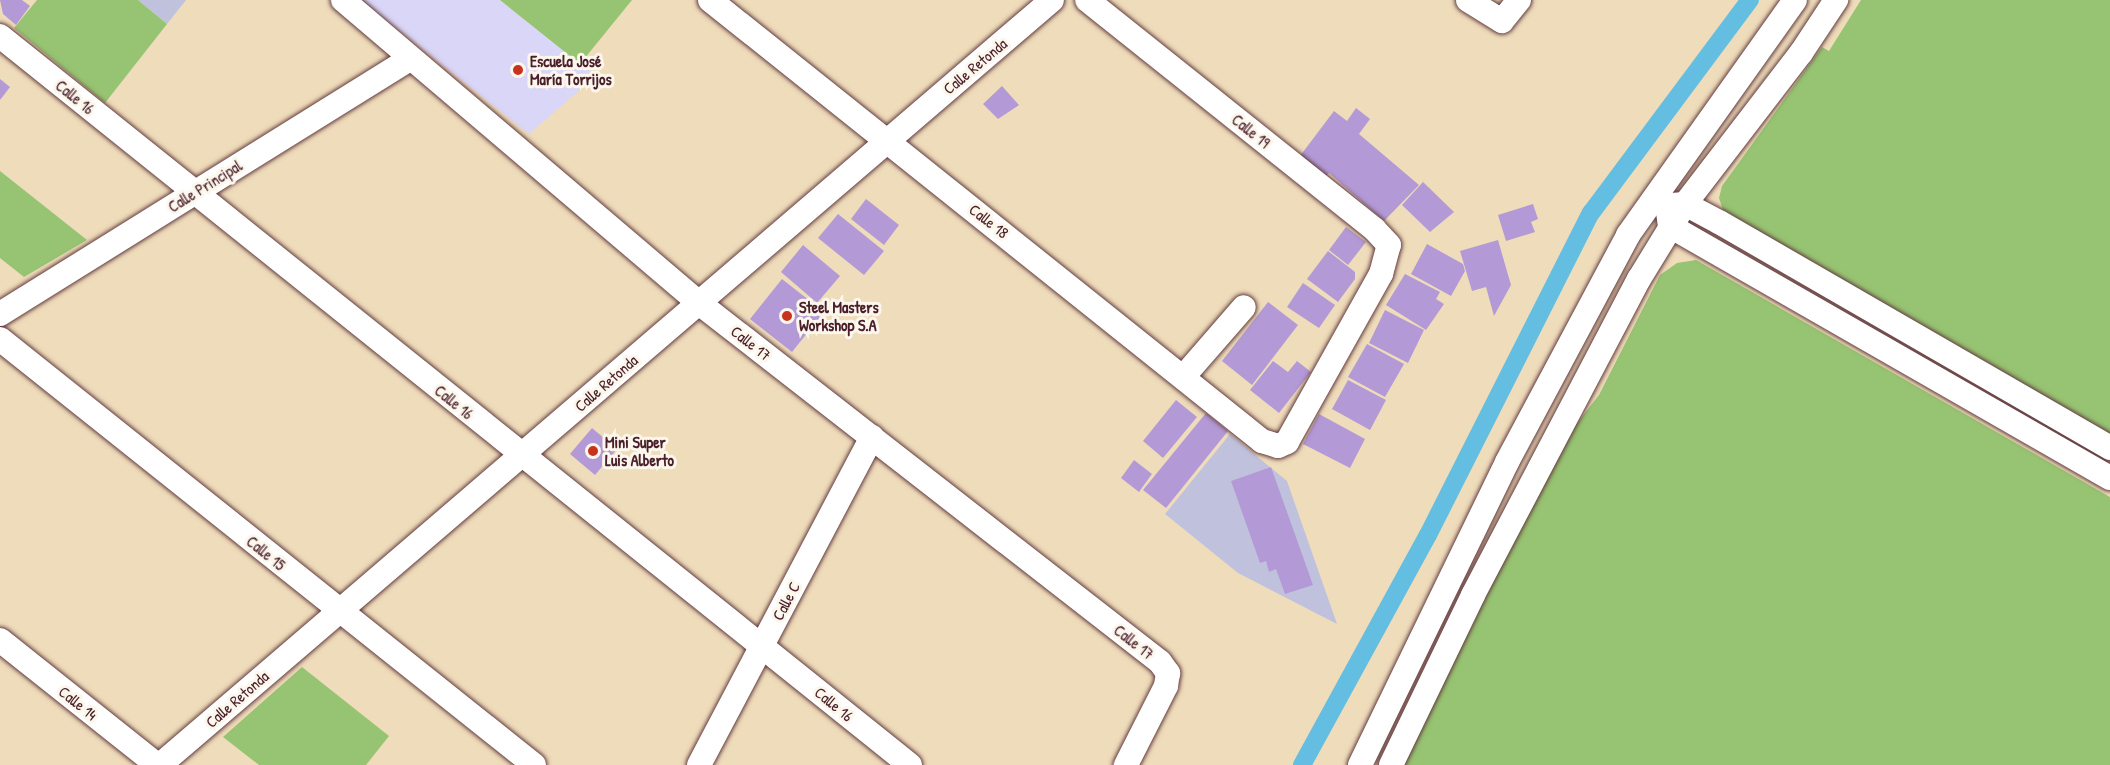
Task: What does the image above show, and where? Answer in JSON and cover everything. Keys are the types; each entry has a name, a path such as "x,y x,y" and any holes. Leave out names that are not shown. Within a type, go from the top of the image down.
{"street":[{"name":"Calle 17","path":"343,0 699,303 1160,662 1168,673 1166,686 1126,765"},
{"name":"Calle 18","path":"710,0 1268,443"},
{"name":"Calle Retonda","path":"158,765 1052,0"},
{"name":"Calle 19","path":"1087,0 1374,229 1389,245 1381,274 1287,442 1278,446 1268,443"},
{"path":"1468,0 1502,21 1519,0"},
{"path":"1360,765 1507,462 1628,235 1676,163 1795,0"},
{"path":"1392,765 1557,431 1584,390 1674,212 1801,53 1836,0"},
{"name":"Calle 16","path":"0,36 521,456 910,765"},
{"name":"Calle Principal","path":"0,314 410,59"},
{"path":"1676,163 1668,184 1674,212 2110,478"},
{"path":"1628,235 1644,217 1674,212 2110,448"},
{"path":"1184,376 1244,307"},
{"name":"Calle 15","path":"0,339 338,611 534,765"},
{"name":"Calle C","path":"699,765 872,437"},
{"name":"Calle 14","path":"0,640 158,765"}],"shaded area":[{"path":"138,0 186,0 167,24"},
{"name":"Escuela José María Torrijos","path":"361,0 500,0 596,76 529,134"},
{"path":"1230,434 1287,481 1337,624 1238,573 1165,514"}],"green space":[{"path":"37,0 138,0 167,24 105,103 14,28"},
{"path":"500,0 632,0 580,64"},
{"path":"1861,0 2110,0 2110,437 1724,213 1719,198 1722,186 1822,47 1829,51"},
{"path":"0,171 87,240 24,277 0,258"},
{"path":"1696,260 2110,497 2110,765 1401,765 1564,440 1599,395 1660,275 1677,263"},
{"path":"302,667 389,736 366,765 259,765 223,737"}],"building":[{"path":"0,0 22,0 30,6 16,25 3,14"},
{"path":"0,79 10,87 0,100"},
{"path":"1002,86 1019,105 998,119 983,104"},
{"path":"1356,108 1370,119 1359,134 1419,185 1384,221 1329,173 1326,176 1300,156 1334,111 1347,121"},
{"path":"1423,182 1454,212 1430,232 1402,205"},
{"path":"866,199 899,225 884,245 851,219"},
{"path":"1533,204 1538,219 1531,222 1535,232 1506,241 1498,215"},
{"path":"838,214 884,251 864,275 818,238"},
{"path":"1346,227 1366,242 1348,265 1329,250"},
{"path":"1498,240 1511,285 1494,316 1486,287 1472,291 1460,251"},
{"path":"1427,244 1463,264 1465,271 1451,296 1411,274"},
{"path":"803,245 840,276 817,303 781,272"},
{"path":"1328,251 1355,272 1355,279 1338,302 1307,279"},
{"path":"1405,274 1440,292 1436,299 1444,304 1426,330 1386,305"},
{"name":"Steel Masters Workshop S.A","path":"782,279 824,312 792,352 750,319"},
{"path":"1303,283 1335,305 1319,328 1287,307"},
{"path":"1268,302 1298,325 1252,385 1222,361"},
{"path":"1385,310 1424,330 1408,363 1369,343"},
{"path":"1367,344 1404,364 1385,397 1348,377"},
{"path":"1273,361 1288,372 1297,361 1311,372 1279,413 1250,390"},
{"path":"1348,380 1386,400 1370,430 1332,409"},
{"path":"1176,400 1197,417 1163,458 1143,441"},
{"path":"1206,413 1228,431 1166,508 1143,490"},
{"path":"1319,414 1365,439 1350,468 1303,444"},
{"name":"Mini Super Luis Alberto","path":"592,428 617,449 595,475 570,454"},
{"path":"1134,460 1152,474 1139,492 1121,478"},
{"path":"1271,467 1313,585 1285,594 1276,569 1269,572 1266,561 1260,563 1231,481"}],"waterway":[{"path":"1302,765 1428,535 1591,213 1750,0"}],"place":[{"name":"Escuela José María Torrijos","path":"518,70"},
{"name":"Steel Masters Workshop S.A","path":"787,316"},
{"name":"Mini Super Luis Alberto","path":"593,451"}]}
